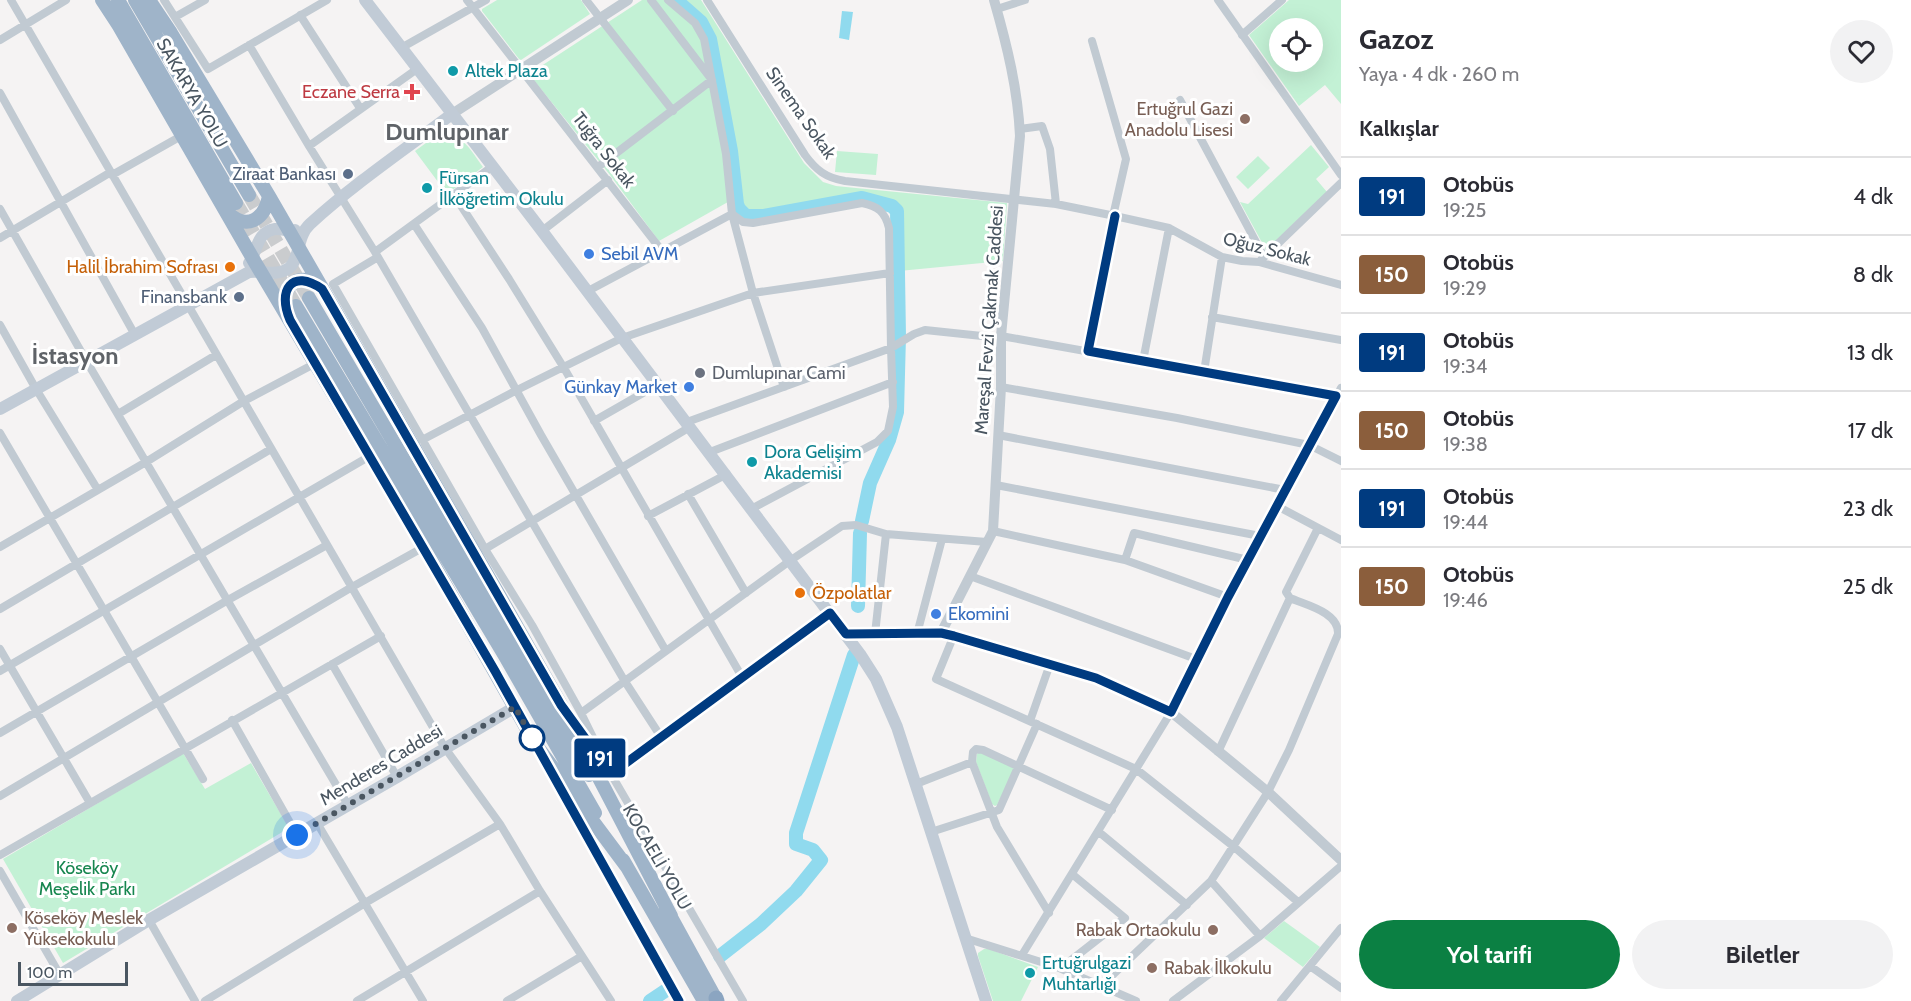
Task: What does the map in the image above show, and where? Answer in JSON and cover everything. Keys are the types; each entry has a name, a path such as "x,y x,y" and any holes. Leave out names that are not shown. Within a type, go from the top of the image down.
{"highway":[{"path":"104,0 183,135 240,221 249,222 260,216 264,212 269,196"},
{"name":"SAKARYA YOLU","path":"118,0 231,207"},
{"path":"135,0 249,195"},
{"path":"150,0 290,232 561,705 671,916"},
{"path":"231,207 250,268 272,290 316,363 536,745 627,867"},
{"path":"290,320 284,308 284,297 292,284 303,280 322,289"},
{"name":"KOCAELİ YOLU","path":"309,298 671,916 713,1000"},
{"path":"296,306 505,656 627,867 713,1000"}],"main road":[{"path":"365,0 753,508 866,662 897,727 986,1001"},
{"path":"250,268 257,243 264,234 276,229 290,232 308,226 452,114"},
{"path":"0,401 85,359 250,268 272,273 286,270 295,261 298,246 308,226"},
{"path":"0,409 34,386"},
{"name":"Menderes Caddesi","path":"21,999 150,920 515,707"}],"street":[{"path":"11,0 445,747 500,824 611,1001"},
{"path":"0,40 66,0"},
{"path":"164,0 208,69 327,0"},
{"path":"175,17 205,0"},
{"name":"Tuğra Sokak","path":"467,0 663,251"},
{"path":"401,48 486,0"},
{"path":"586,0 673,111"},
{"path":"452,114 628,0"},
{"path":"651,0 712,80"},
{"path":"668,0 687,15 700,30 708,53 726,154 732,214 753,293 784,387"},
{"name":"Sinema Sokak","path":"707,0 805,155 827,176 845,181 1013,200"},
{"path":"995,4 1025,0"},
{"path":"1218,0 1341,175"},
{"path":"1242,35 1282,0"},
{"name":"Mareşal Fevzi Çakmak Caddesi","path":"941,633 993,531 1001,387 1001,337 1020,129 1012,67 995,4"},
{"path":"300,15 360,108"},
{"path":"1088,351 1126,159 1092,41"},
{"path":"249,45 341,199 377,254 624,680 661,737"},
{"path":"309,146 417,69"},
{"path":"598,167 712,80"},
{"path":"0,93 134,332"},
{"path":"1180,100 1262,259 1341,183"},
{"path":"1020,129 1042,126 1050,149 1056,204"},
{"path":"0,238 183,135"},
{"path":"493,166 377,254 333,284 485,549 532,626 581,713 611,774 743,1001"},
{"path":"543,231 608,180"},
{"path":"454,195 515,287 564,368 742,677"},
{"name":"Oğuz Sokak","path":"1013,200 1056,204 1169,228 1222,257 1242,261 1262,259 1341,285"},
{"path":"732,214 744,222 753,223 862,203 880,209 887,218 889,228 893,407 888,431 881,440 753,508"},
{"path":"0,208 85,359 348,806"},
{"path":"588,291 732,214"},
{"path":"414,224 476,319 666,651"},
{"path":"1143,361 1169,228"},
{"path":"1204,372 1222,257"},
{"path":"422,440 622,338 753,293 890,273"},
{"path":"1212,317 1341,340"},
{"path":"0,325 34,386 98,490"},
{"path":"485,549 577,495 688,425 891,348 925,330 1001,337 1336,396"},
{"path":"118,414 216,355"},
{"path":"1,545 146,462 244,401 316,363"},
{"path":"710,452 893,382"},
{"path":"594,421 657,385"},
{"path":"1001,387 1177,418 1309,445 1341,461"},
{"path":"1023,955 1171,712 1260,536 1341,388"},
{"path":"0,433 203,779"},
{"path":"998,435 1286,490"},
{"path":"0,609 271,449"},
{"path":"0,671 370,456"},
{"path":"648,516 727,474"},
{"path":"996,485 1260,536"},
{"path":"688,494 747,593"},
{"path":"1277,506 1341,540"},
{"path":"581,713 791,560 842,526 856,525 886,534 987,542"},
{"path":"1102,985 1211,881 1268,792 1289,750 1339,630 1333,618 1286,595 1287,588 1318,528"},
{"path":"993,531 1125,560 1228,597"},
{"path":"874,634 886,534"},
{"path":"1125,560 1134,534 1248,560"},
{"path":"917,634 942,539"},
{"path":"0,734 228,600 327,545"},
{"path":"0,796 352,587 423,548"},
{"path":"970,576 1196,659"},
{"path":"1218,752 1290,598"},
{"path":"611,774 830,613"},
{"path":"846,634 941,633 954,636 1096,678 1171,712 1268,792 1341,860"},
{"path":"0,855 381,636"},
{"path":"954,636 936,679 1137,769 1233,846 1298,903"},
{"path":"0,649 90,803"},
{"path":"332,664 397,777"},
{"path":"931,832 1001,809 1019,766 1050,664"},
{"path":"561,705 611,774"},
{"path":"232,720 297,835"},
{"path":"536,745 679,1001"},
{"path":"1048,912 997,827 972,762 973,752 979,749 1112,810"},
{"path":"916,784 972,762"},
{"path":"317,823 423,1001"},
{"path":"205,1001 364,903 500,824"},
{"path":"1099,832 1187,904"},
{"path":"1173,1001 1260,936 1341,866"},
{"path":"0,871 60,975"},
{"path":"1061,968 1125,918 1072,874"},
{"path":"1211,881 1260,936"},
{"path":"357,1001 540,891"},
{"path":"150,920 195,1001"},
{"path":"1281,1001 1341,928"},
{"path":"965,938 1061,968 1102,985 1129,1000"},
{"path":"507,1001 582,956"},
{"path":"1310,966 1341,988"}],"green space":[{"path":"497,0 581,0 590,14 521,60 482,11"},
{"path":"642,0 701,0 804,163 823,182 836,186 1007,203 1003,261 899,271 897,211 883,201 865,198 854,198 758,216 742,212 735,198 659,241 610,175 529,74"},
{"path":"1289,0 1341,0 1341,104 1325,85 1299,106 1275,72 1323,72 1323,18 1269,18 1269,63 1249,35"},
{"path":"441,132 461,140 483,167 447,194 415,151"},
{"path":"1311,145 1329,167 1316,179 1327,192 1266,250 1240,202 1248,204"},
{"path":"837,151 878,154 876,175 835,172"},
{"path":"1258,156 1270,168 1248,189 1236,177"},
{"path":"980,752 1015,768 995,806 992,804 976,762 977,754"},
{"name":"Köseköy Meşelik Parkı","path":"183,753 205,789 251,763 289,828 63,963 3,859"},
{"path":"1284,921 1320,947 1303,967 1264,938"},
{"path":"984,949 1038,967 1021,1001 993,1001 978,956 978,953"}],"water":[{"path":"842,11 853,12 849,40 839,38"}],"waterway":[{"path":"676,0 701,22 710,39 731,151 737,204 746,216 764,216 862,198 892,206 897,211 899,336 897,412 889,440 870,483 862,521"},
{"path":"858,606 860,533"},
{"path":"720,956 761,924 796,891 821,860 813,850 796,844 796,833 854,655"},
{"path":"650,1001 665,991"}],"tunnel":[{"path":"249,195 309,298"},
{"path":"236,203 296,306"}],"bus line":[{"name":"191","path":"679,1001 495,671 290,320 284,308 286,292 292,284 303,280 322,289 561,705 611,774 830,613 846,634 941,633 954,636 1096,678 1171,712 1228,597 1336,396 1088,351 1115,216"}],"place":[{"name":"Altek Plaza","path":"453,71"},
{"name":"Eczane Serra","path":"412,92"},
{"name":"Ertuğrul Gazi Anadolu Lisesi","path":"1245,119"},
{"name":"Ziraat Bankası","path":"348,174"},
{"name":"Fürsan İlköğretim Okulu","path":"427,188"},
{"name":"Sebil AVM","path":"589,254"},
{"name":"Halil İbrahim Sofrası","path":"230,267"},
{"name":"Finansbank","path":"239,297"},
{"name":"Dumlupınar Cami","path":"700,373"},
{"name":"Günkay Market","path":"689,387"},
{"name":"Dora Gelişim Akademisi","path":"752,462"},
{"name":"Özpolatlar","path":"800,593"},
{"name":"Ekomini","path":"936,614"},
{"name":"Köseköy Meslek Yüksekokulu","path":"12,928"},
{"name":"Rabak Ortaokulu","path":"1213,930"},
{"name":"Rabak İlkokulu","path":"1152,968"},
{"name":"Ertuğrulgazi Muhtarlığı","path":"1030,973"}],"district":[{"name":"Dumlupınar","path":"447,131"},
{"name":"İstasyon","path":"75,355"}],"route":[{"path":"297,835 515,707 532,738"}]}
